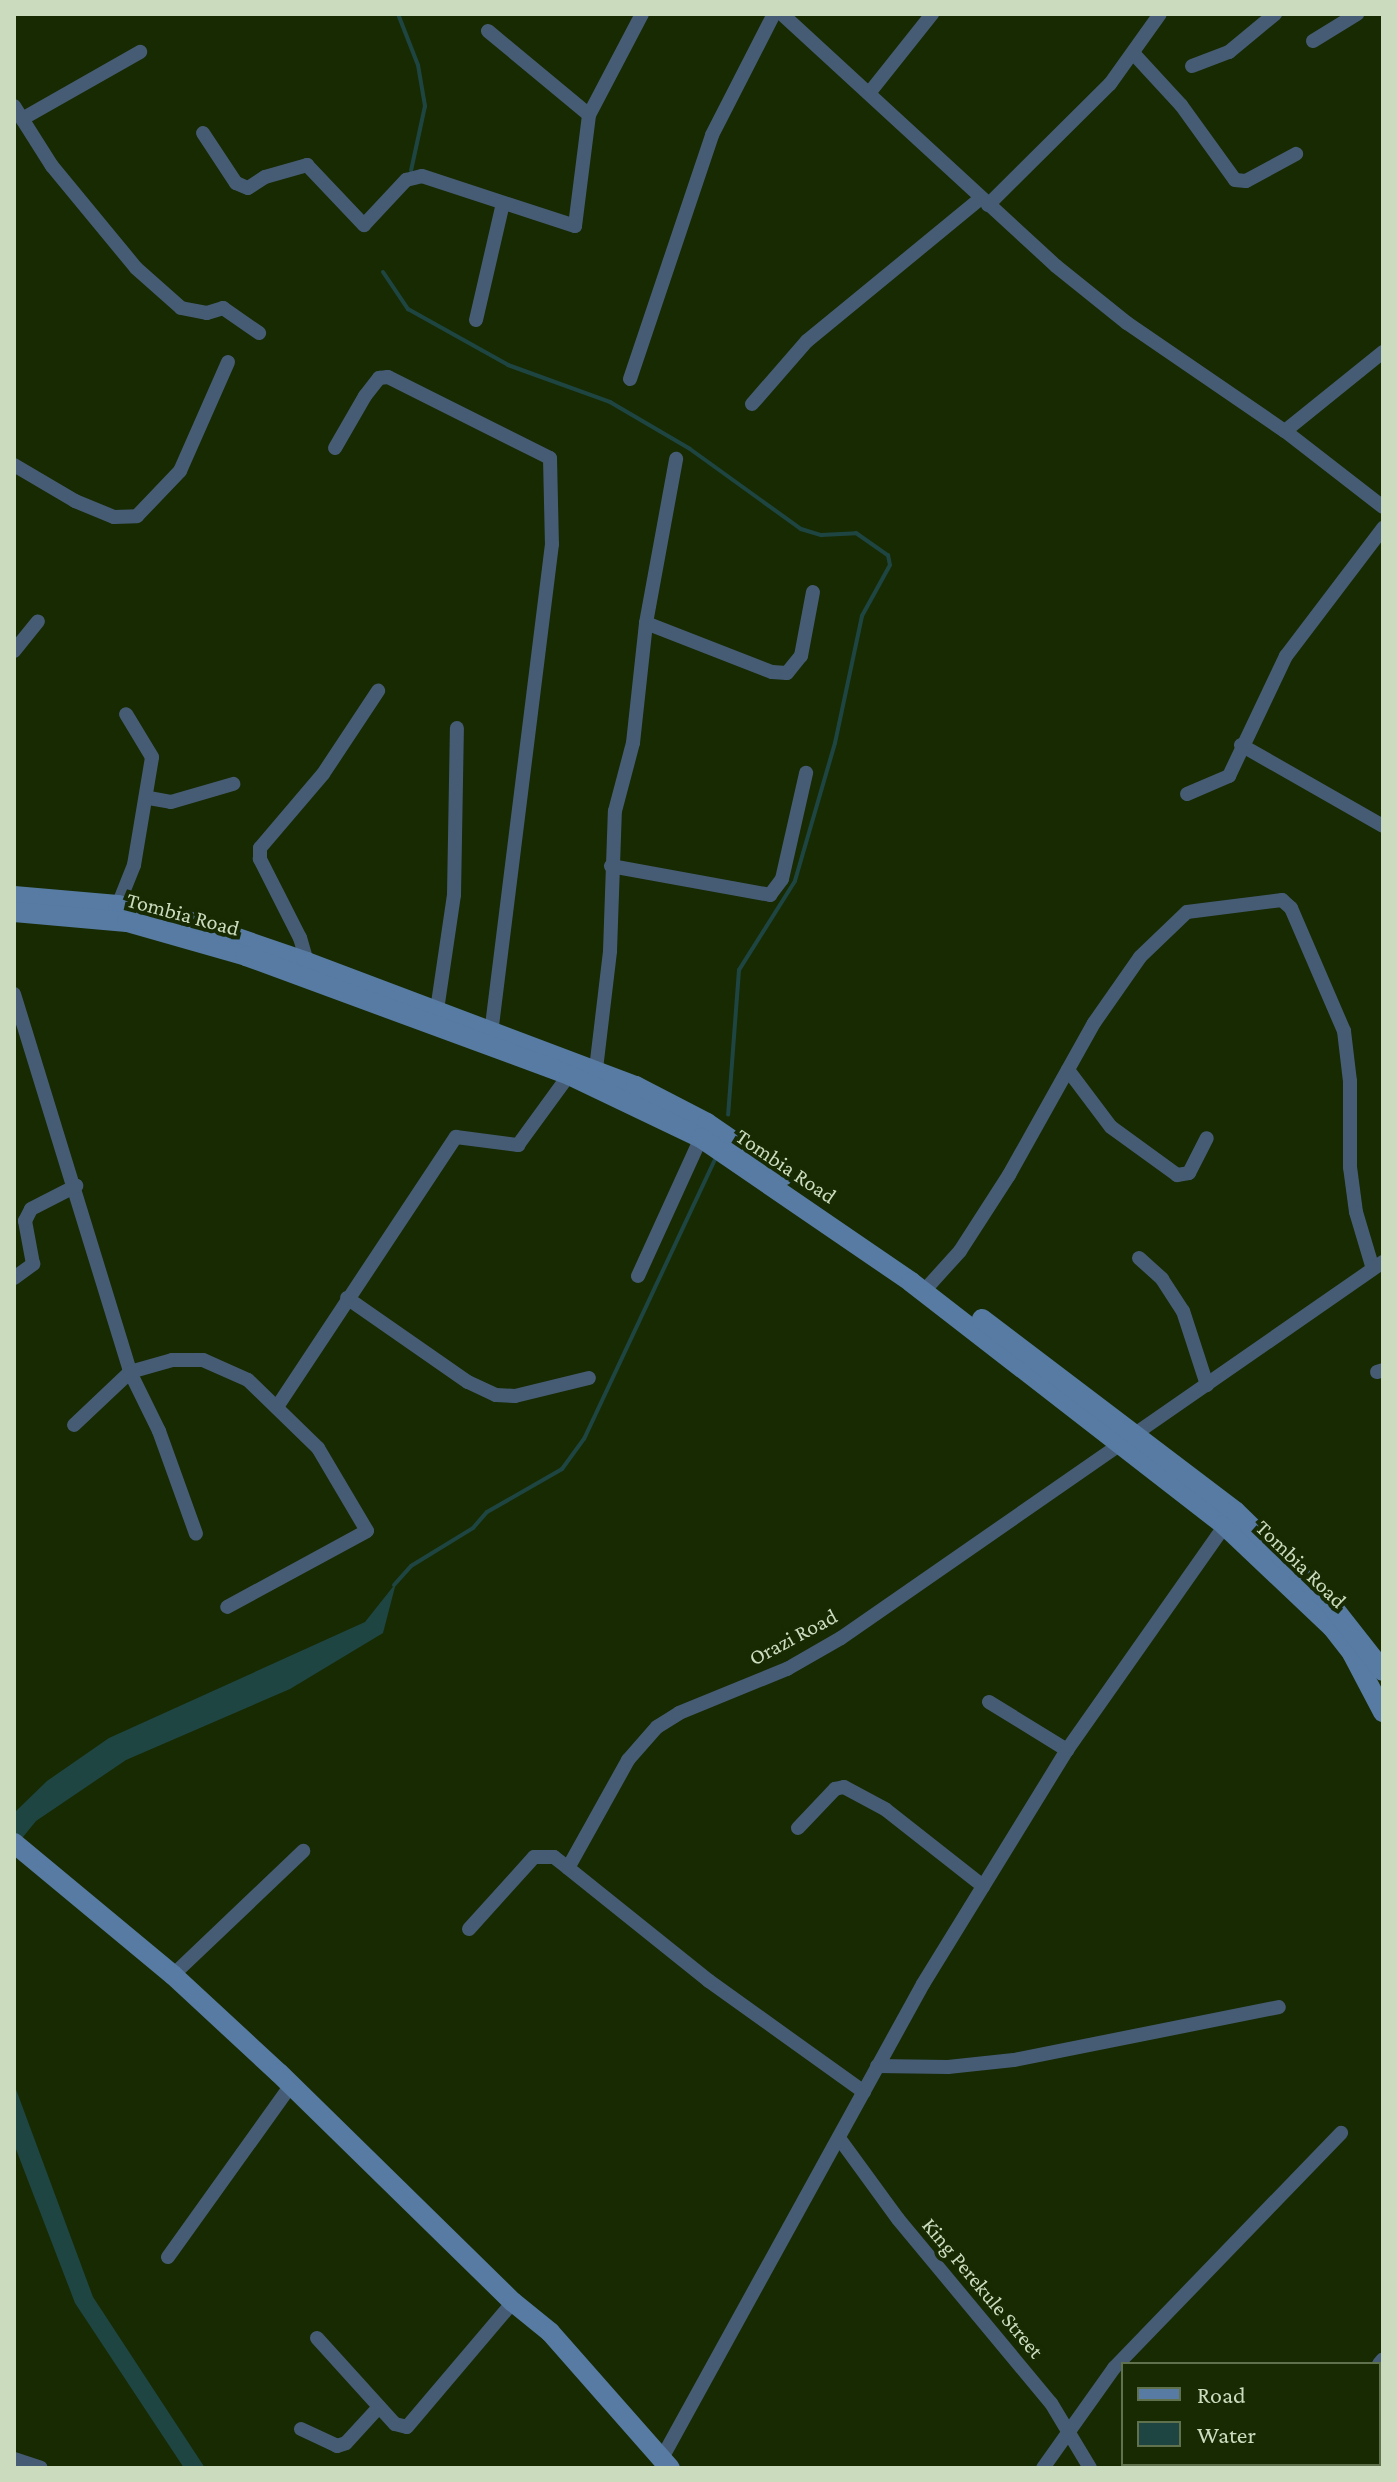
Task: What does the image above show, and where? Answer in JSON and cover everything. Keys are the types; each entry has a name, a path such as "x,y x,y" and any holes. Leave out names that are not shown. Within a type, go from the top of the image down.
{"main road":[{"name":"Tombia Road","path":"14,896 118,905 185,920 491,1031 581,1068 704,1130 928,1287 1230,1518 1328,1601 1382,1665"},
{"name":"Tombia Road","path":"14,912 91,916 167,930 581,1068"},
{"name":"Tombia Road","path":"1230,1518 1332,1627 1352,1653 1383,1712"},
{"path":"14,1843 173,1975 291,2085 513,2302 558,2340 666,2463"}],"street":[{"path":"203,133 236,183 248,188 265,177 307,165 364,225 406,180 422,176 577,225 589,115 642,14"},
{"path":"630,379 712,135 774,14"},
{"path":"782,14 870,92 985,202 1127,323 1285,431 1383,507"},
{"path":"870,92 932,14"},
{"path":"752,404 807,341 985,202 1075,122 1133,53 1160,14"},
{"path":"1192,66 1229,52 1275,14"},
{"path":"1313,41 1357,14"},
{"path":"488,31 589,115"},
{"path":"140,52 18,112 109,239 164,293 193,312 223,308 259,333"},
{"path":"1133,53 1181,105 1235,180 1246,181 1296,154"},
{"path":"476,320 503,203"},
{"path":"1285,431 1383,352"},
{"path":"17,471 114,517 147,511 180,471 228,362"},
{"path":"335,448 365,396 379,378 388,377 550,458 552,544 491,1031"},
{"path":"277,1407 456,1137 518,1145 581,1068 610,951 615,811 633,743 646,623 676,459"},
{"path":"1187,794 1229,776 1241,745 1286,656 1383,528"},
{"path":"646,623 772,672 787,673 801,656 813,592"},
{"path":"14,651 38,621"},
{"path":"307,962 300,938 260,859 260,848 323,774 378,691"},
{"path":"118,905 134,865 149,798 152,757 126,714"},
{"path":"437,1010 454,895 457,728"},
{"path":"1241,745 1383,826"},
{"path":"611,866 770,895 782,879 806,773"},
{"path":"149,798 171,802 233,784"},
{"path":"928,1287 960,1251 1009,1175 1120,983 1178,918 1187,912 1282,900 1291,908 1344,1031 1352,1182 1378,1266"},
{"path":"14,994 76,1186 130,1372 159,1431 196,1534"},
{"path":"1068,1070 1111,1127 1177,1175 1189,1173 1207,1138"},
{"path":"638,1276 704,1130"},
{"path":"14,1278 33,1264 25,1221 31,1209 76,1186"},
{"path":"1139,1258 1162,1279 1183,1311 1207,1385"},
{"name":"Orazi Road","path":"568,1868 628,1760 657,1727 694,1705 787,1669 841,1638 1378,1266"},
{"path":"347,1298 468,1382 496,1395 515,1396 589,1378"},
{"path":"74,1425 130,1372 172,1360 223,1365 277,1407 318,1448 367,1531 227,1607"},
{"path":"666,2463 877,2066 983,1886 1067,1750 1230,1518"},
{"path":"989,1702 1067,1750"},
{"path":"798,1828 835,1789 844,1787 917,1832 983,1886"},
{"path":"173,1975 303,1851"},
{"path":"469,1929 534,1857 554,1857 709,1981 864,2092"},
{"path":"877,2066 948,2067 1014,2060 1279,2007"},
{"path":"168,2257 291,2085"},
{"path":"1043,2468 1114,2368 1341,2133"},
{"name":"King Perekule Street","path":"839,2138 898,2219 1051,2403 1066,2433 1090,2468"},
{"path":"317,2338 395,2424 407,2427 513,2302"},
{"path":"301,2429 337,2446 346,2443 379,2407"},
{"path":"14,2459 41,2468"}],"water":[{"path":"396,1583 383,1633 290,1689 126,1760 36,1821 14,1848 14,1813 47,1781 109,1738 365,1622"},
{"path":"14,2084 93,2297 205,2468 184,2468 75,2303 14,2144"}],"waterway":[{"path":"398,14 418,65 425,106 411,171"},
{"path":"383,272 408,309 508,365 610,402 690,449 801,529 821,535 856,533 888,555 890,565 862,616 835,743 795,881 739,970 728,1115"},
{"path":"394,1585 411,1566 473,1528 487,1512 562,1469 584,1439 714,1161"}]}
